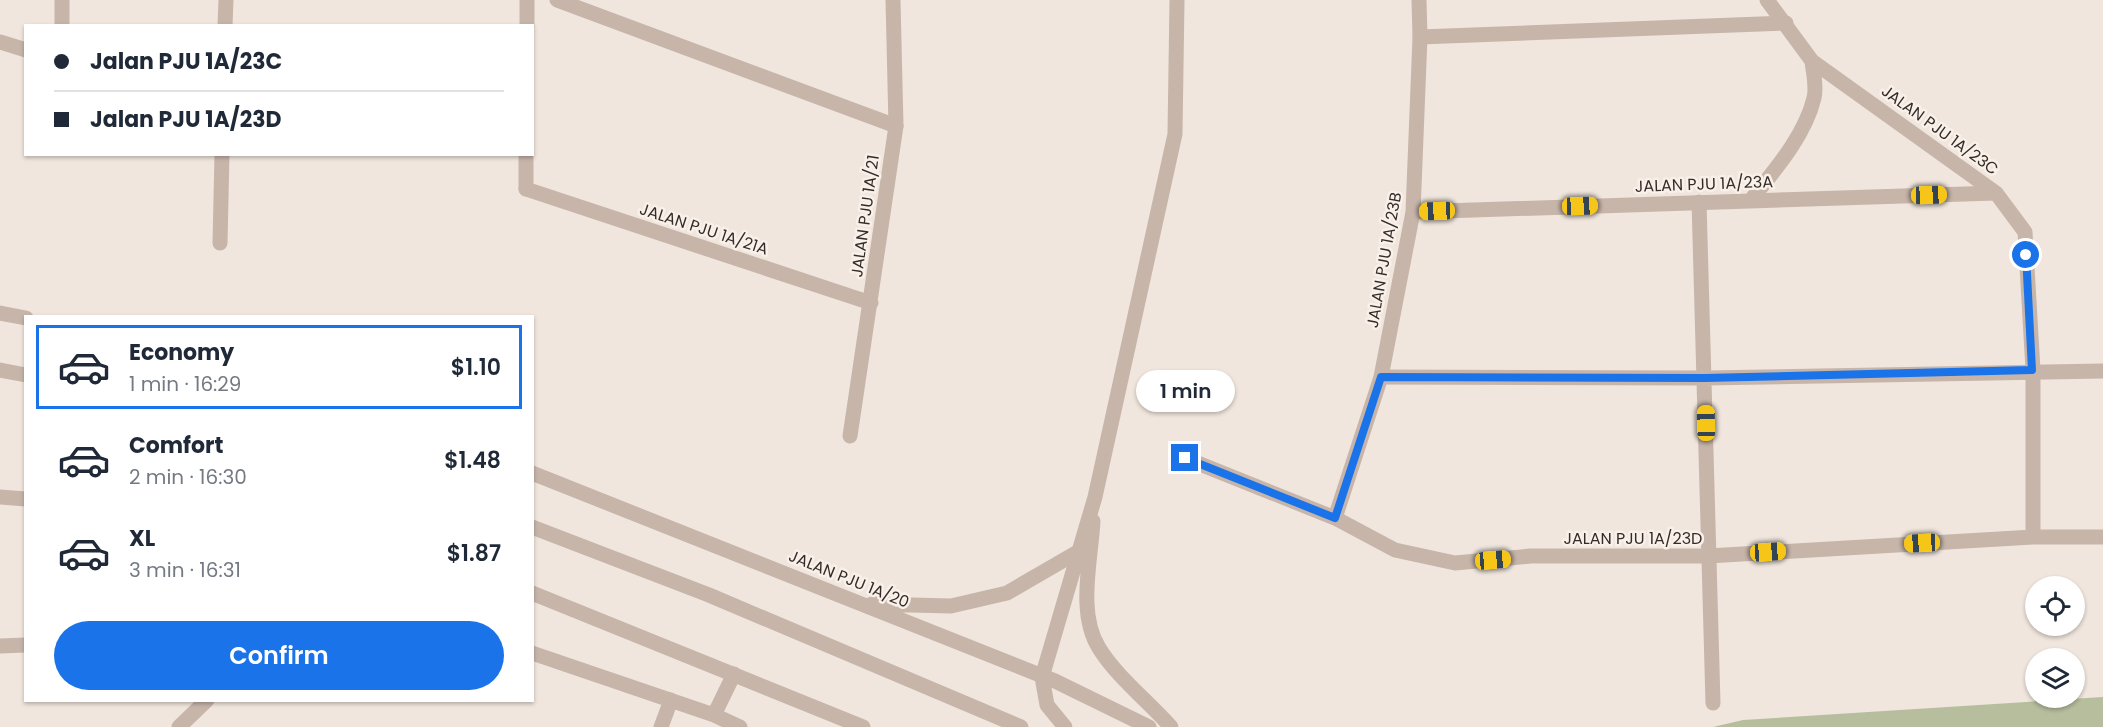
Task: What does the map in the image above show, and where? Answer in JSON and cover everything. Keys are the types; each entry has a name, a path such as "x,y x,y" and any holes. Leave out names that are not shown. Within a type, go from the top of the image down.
{"street":[{"path":"62,0 62,24"},
{"path":"225,24 226,0"},
{"path":"527,0 527,24"},
{"path":"557,0 896,126"},
{"name":"JALAN PJU 1A/21","path":"850,436 896,126 893,0"},
{"path":"1065,727 1047,705 1042,677 1076,553 1095,497 1175,134 1177,0"},
{"name":"JALAN PJU 1A/23B","path":"1335,518 1381,377 1413,212 1420,37 1419,0"},
{"name":"JALAN PJU 1A/23C","path":"1767,0 1812,61 1996,193 2025,232 2032,370 2032,537"},
{"path":"1420,37 1786,23"},
{"path":"0,42 24,49"},
{"path":"1749,201 1794,140 1815,97 1812,61"},
{"path":"220,243 222,156"},
{"name":"JALAN PJU 1A/21A","path":"526,156 526,189 871,303"},
{"name":"JALAN PJU 1A/23A","path":"1413,212 1996,193"},
{"path":"1699,202 1713,703"},
{"path":"0,313 24,318"},
{"path":"0,370 24,375"},
{"path":"1381,377 1705,378 2103,370"},
{"name":"JALAN PJU 1A/23D","path":"1185,458 1335,518 1395,550 1455,563 1531,556 1708,556 2032,537 2103,537"},
{"name":"JALAN PJU 1A/20","path":"534,474 863,603 1042,677 1149,727"},
{"path":"0,497 24,499"},
{"path":"1095,497 1088,598 1089,617 1098,648 1171,727"},
{"path":"534,528 709,595 1021,727"},
{"path":"863,603 951,606 1007,593 1076,553"},
{"path":"534,594 862,727"},
{"path":"0,646 24,645"},
{"path":"534,654 714,715 740,727"},
{"path":"714,715 734,674"},
{"path":"661,727 671,700"},
{"path":"179,727 205,702"}],"green space":[{"path":"2103,697 2103,727 1713,727 1743,720 2025,702 2025,708 2085,708 2085,698"}],"route":[{"path":"1185,458 1335,518 1381,377 1705,378 2032,370 2026,255"}]}
